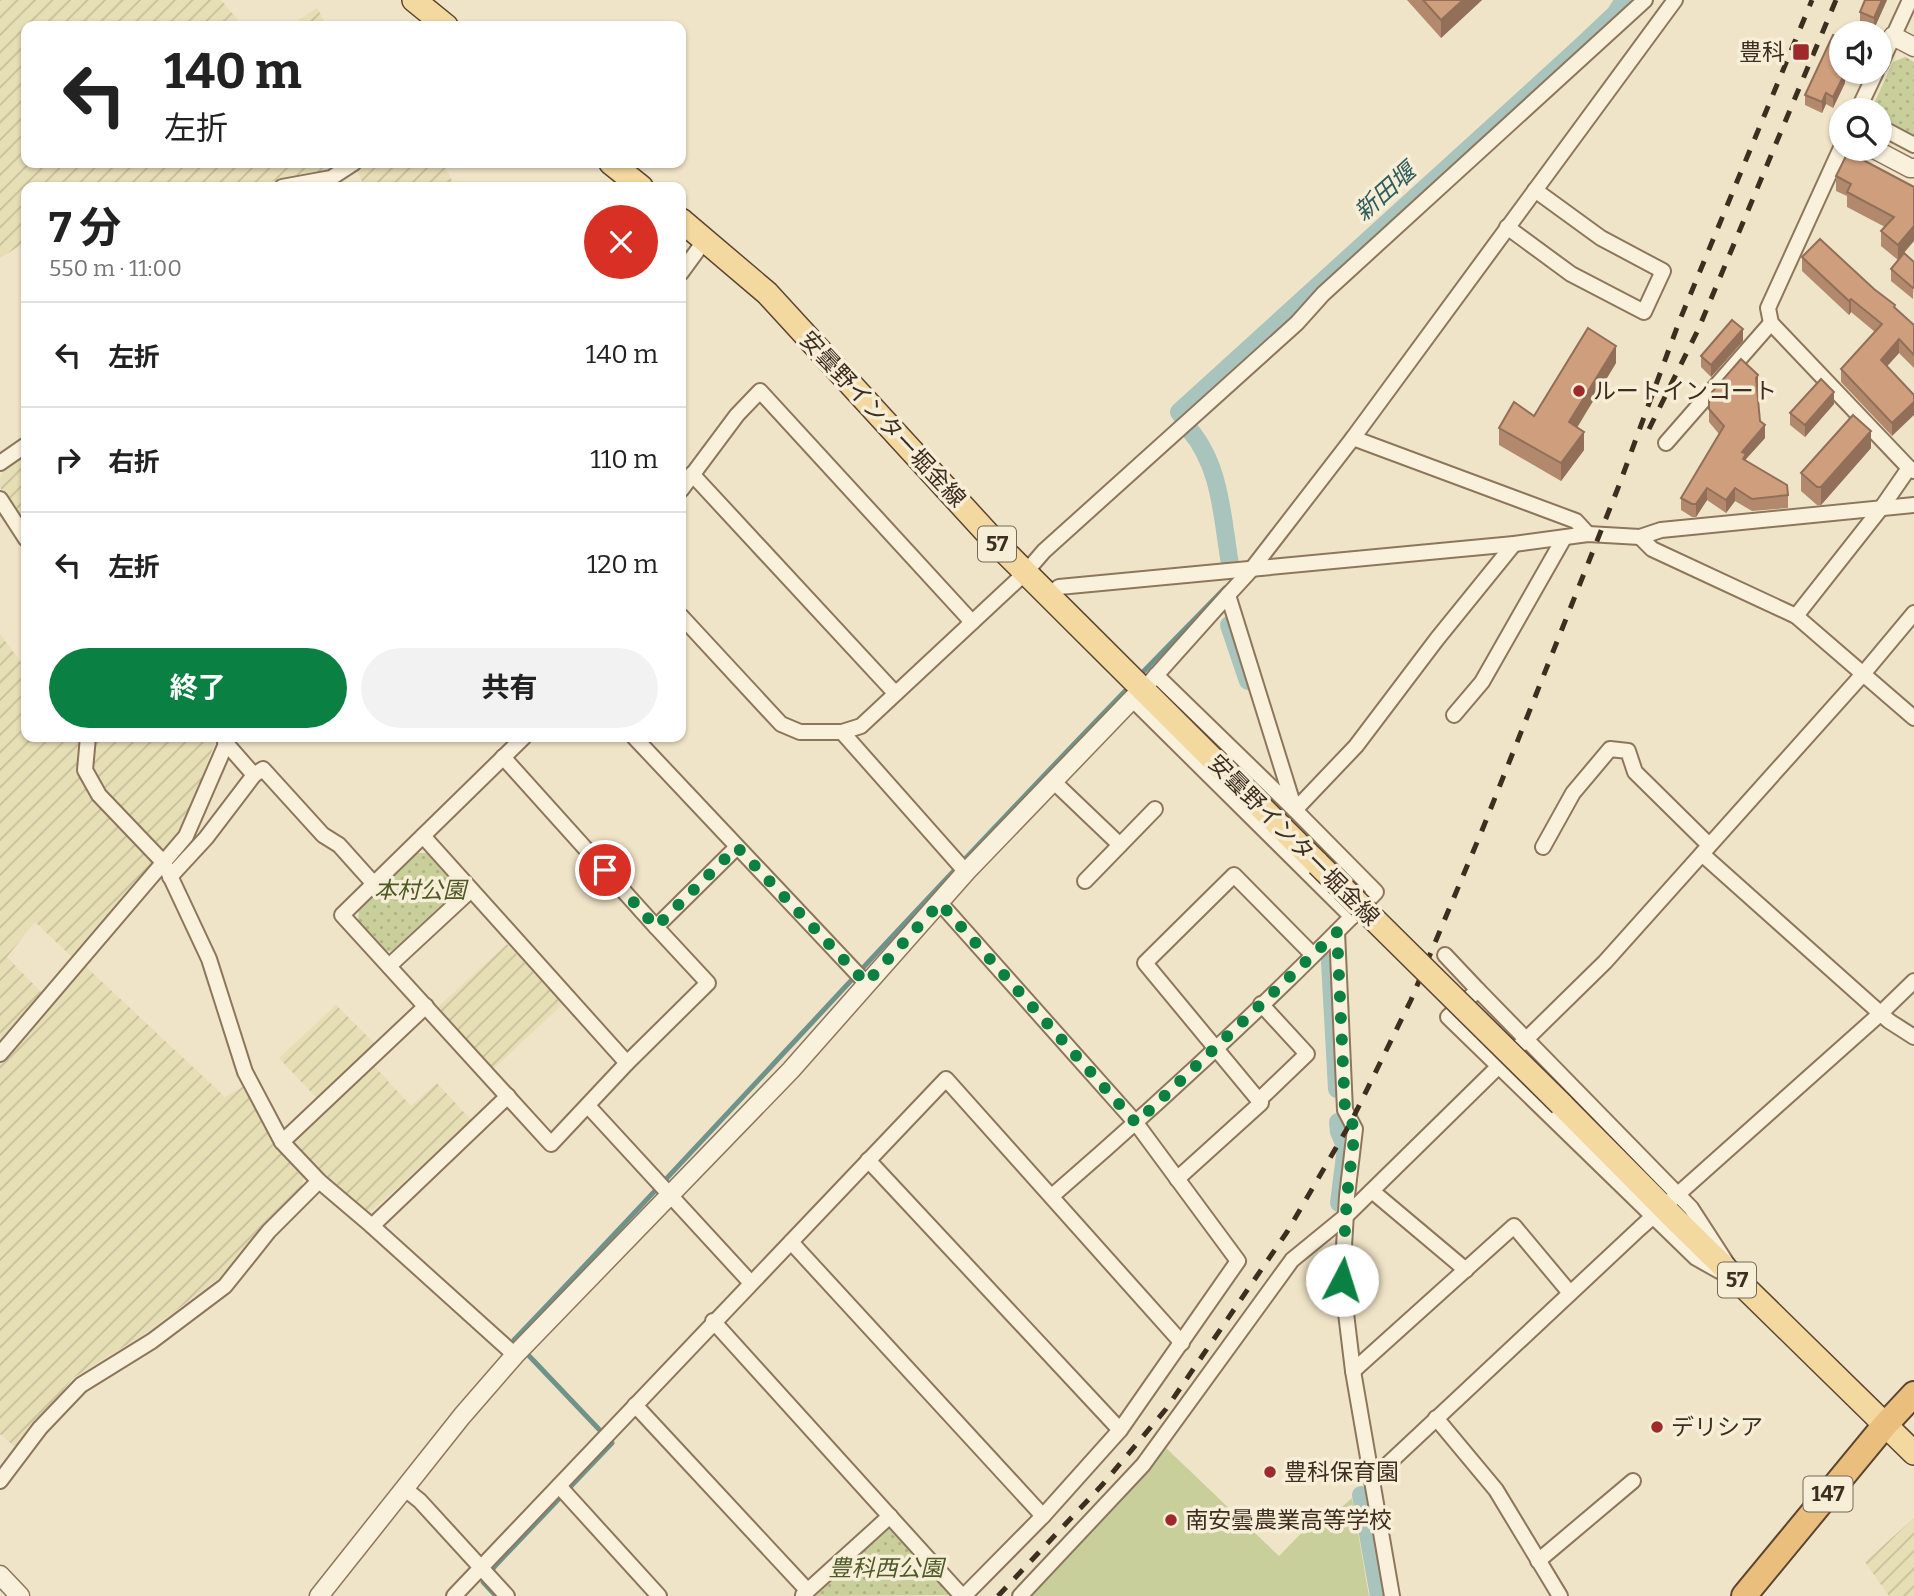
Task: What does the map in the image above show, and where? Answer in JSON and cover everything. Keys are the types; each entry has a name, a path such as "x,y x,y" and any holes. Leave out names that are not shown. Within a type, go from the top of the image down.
{"highway":[{"name":"147","path":"1744,1596 1885,1425 1914,1394"}],"main road":[{"path":"414,0 440,21"},
{"path":"617,168 635,182"},
{"name":"安曇野インター堀金線","path":"686,224 767,293 1025,573 1914,1453"}],"street":[{"path":"686,621 781,724 800,732 842,732 861,726 1025,573 1044,551 1297,323 1322,294 1645,0"},
{"path":"319,1596 461,1416 515,1355 790,1070 966,872 1144,688 1251,570 1353,438 1675,0"},
{"path":"1892,40 1910,0"},
{"path":"1894,36 1914,47"},
{"path":"1892,133 1914,145"},
{"path":"1892,158 1914,168"},
{"path":"1796,616 1911,470 1771,323 1768,308 1835,161"},
{"path":"309,182 331,178 346,168"},
{"path":"1507,227 1571,274 1644,312 1663,271 1601,238 1535,190"},
{"path":"686,266 705,240"},
{"path":"1666,443 1771,323"},
{"path":"686,483 737,415 760,391 972,622"},
{"path":"1353,438 1576,521 1588,534"},
{"path":"0,463 21,448"},
{"path":"692,474 895,694"},
{"path":"0,499 21,531"},
{"path":"1048,596 1059,587 1514,544 1588,534 1640,537 1661,530 1914,505"},
{"path":"1640,537 1652,549 1796,616 1914,718"},
{"path":"1454,715 1482,682 1564,538"},
{"path":"1295,810 1356,746 1437,639 1514,544"},
{"path":"1228,595 1295,810"},
{"path":"1020,1596 1143,1465 1292,1260 1347,1215 1605,962 1863,674 1914,613"},
{"path":"1052,1196 1136,1123 1376,892 1295,810 1144,688"},
{"path":"1144,688 1352,917"},
{"path":"842,732 966,872"},
{"path":"88,742 85,770 99,795 164,863 209,959 245,1072 282,1142 319,1181 515,1355"},
{"path":"0,1055 187,836 226,742"},
{"path":"229,742 254,775"},
{"path":"503,757 708,983 551,1144 342,915 503,757 519,742"},
{"path":"639,742 866,983"},
{"path":"1543,847 1573,793 1610,749 1628,751 1635,772 1706,850 1889,1021 1914,1037"},
{"path":"170,877 206,838 254,775 263,769 323,835 339,845 374,884"},
{"path":"1053,781 1120,845"},
{"path":"1084,881 1155,809"},
{"path":"423,836 628,1063"},
{"path":"656,927 737,847"},
{"path":"1177,1178 1261,1103 1145,963 1234,875 1312,954"},
{"path":"389,966 471,890"},
{"path":"713,1321 963,1596 1043,1516 1120,1430 1238,1261 1136,1123 940,903"},
{"path":"1337,932 1345,1110 1355,1129 1347,1196 1342,1280 1353,1371 1392,1596"},
{"path":"1445,955 1526,1041 1665,1206"},
{"path":"1372,1479 1570,1293 1914,981"},
{"path":"1478,990 1448,1017 1499,1068 1665,1206"},
{"path":"1259,1100 1307,1054 1261,1004"},
{"path":"282,1142 426,1006"},
{"path":"454,1596 946,1079 1182,1343"},
{"path":"372,1226 508,1096"},
{"path":"589,1107 751,1283"},
{"path":"868,1160 1120,1430"},
{"path":"0,1481 40,1428 80,1385 152,1340 225,1286 270,1231 319,1181"},
{"path":"1372,1191 1466,1269"},
{"path":"1353,1371 1514,1226 1570,1293"},
{"path":"791,1242 1043,1516"},
{"path":"635,1405 804,1593 890,1516"},
{"path":"1436,1418 1496,1490 1560,1596"},
{"path":"1538,1561 1633,1481"},
{"path":"559,1486 660,1596"},
{"path":"404,1488 420,1501 507,1596"},
{"path":"0,1575 20,1596"}],"shaded area":[{"path":"0,0 221,0 239,21 21,21 21,168 334,168 269,182 21,182 21,245 0,258"},
{"path":"317,8 324,21 297,21"},
{"path":"362,168 446,168 452,182 362,182 357,171"},
{"path":"21,457 21,518 0,487 4,470"},
{"path":"0,634 21,662 21,742 215,742 182,831 73,958 35,922 7,957 41,992 0,1041"},
{"path":"507,944 563,1004 493,1069 437,1008"},
{"path":"84,965 225,1097 244,1086 278,1150 326,1108 279,1058 336,1005 376,1045 364,1055 411,1106 437,1083 471,1120 373,1210 366,1213 317,1172 304,1178 301,1187 263,1226 222,1276 146,1333 73,1378 16,1448 0,1434 0,1064"},
{"path":"1914,1518 1914,1596 1889,1596 1865,1562"}],"green space":[{"path":"1905,57 1914,62 1914,140 1892,128 1892,98 1876,98 1883,84 1892,84 1893,62"},
{"name":"本村公園","path":"416,853 427,853 457,887 456,897 396,952 386,951 358,921 359,909"},
{"name":"南安曇農業高等学校","path":"1164,1446 1279,1556 1318,1516 1324,1523 1352,1498 1369,1596 1029,1596 1092,1531"},
{"name":"豊科西公園","path":"889,1528 952,1595 815,1596"}],"building":[{"path":"1423,0 1463,0 1441,20"},
{"path":"1865,0 1882,0 1874,18 1860,12"},
{"path":"1829,44 1829,84 1840,84 1833,97 1826,93 1822,102 1805,95"},
{"path":"1844,161 1865,161 1914,187 1914,226 1898,245 1881,231 1894,217 1847,192 1851,184 1836,176"},
{"path":"1820,239 1914,325 1914,355 1899,339 1881,360 1914,395 1914,402 1892,423 1841,369 1882,324 1851,299 1849,301 1802,257"},
{"path":"1904,253 1914,262 1913,288 1891,269"},
{"path":"1732,320 1743,329 1711,365 1701,356"},
{"name":"ルートインコート","path":"1588,328 1616,346 1569,422 1584,432 1561,463 1499,428 1514,402 1534,416"},
{"path":"1741,359 1758,375 1756,378 1760,421 1765,425 1742,452 1746,454 1743,459 1787,485 1788,495 1752,499 1735,488 1726,500 1707,488 1696,504 1692,504 1681,498 1724,426 1709,409 1709,400 1712,392"},
{"path":"1821,379 1834,392 1805,425 1790,413"},
{"path":"1853,415 1871,431 1821,487 1817,487 1801,473"}],"waterway":[{"name":"新田堰","path":"1183,418 1179,412 1578,49 1615,14 1624,0"},
{"name":"新田堰","path":"1189,429 1200,443 1214,476 1230,564"},
{"path":"1139,676 1225,588"},
{"name":"新田堰","path":"1229,625 1248,681"},
{"path":"496,1596 483,1582 495,1566 612,1443 514,1340 1130,686"},
{"name":"新田堰","path":"1330,962 1337,1089"},
{"name":"新田堰","path":"1338,1122 1346,1148 1339,1203"},
{"name":"新田堰","path":"1361,1495 1379,1596"}],"railway":[{"path":"998,1596 1103,1484 1166,1409 1287,1232 1351,1122 1411,1000 1483,828 1618,488 1679,322 1812,0"},
{"path":"1649,429 1698,330 1836,0"}],"place":[{"name":"豊科","path":"1801,52"},
{"name":"ルートインコート","path":"1579,391"},
{"name":"デリシア","path":"1657,1427"},
{"name":"豊科保育園","path":"1270,1472"},
{"name":"南安曇農業高等学校","path":"1171,1520"}],"route":[{"path":"605,870 656,927 737,847 866,983 940,903 1136,1123 1337,932 1345,1110 1355,1129 1347,1196 1342,1280"}]}
